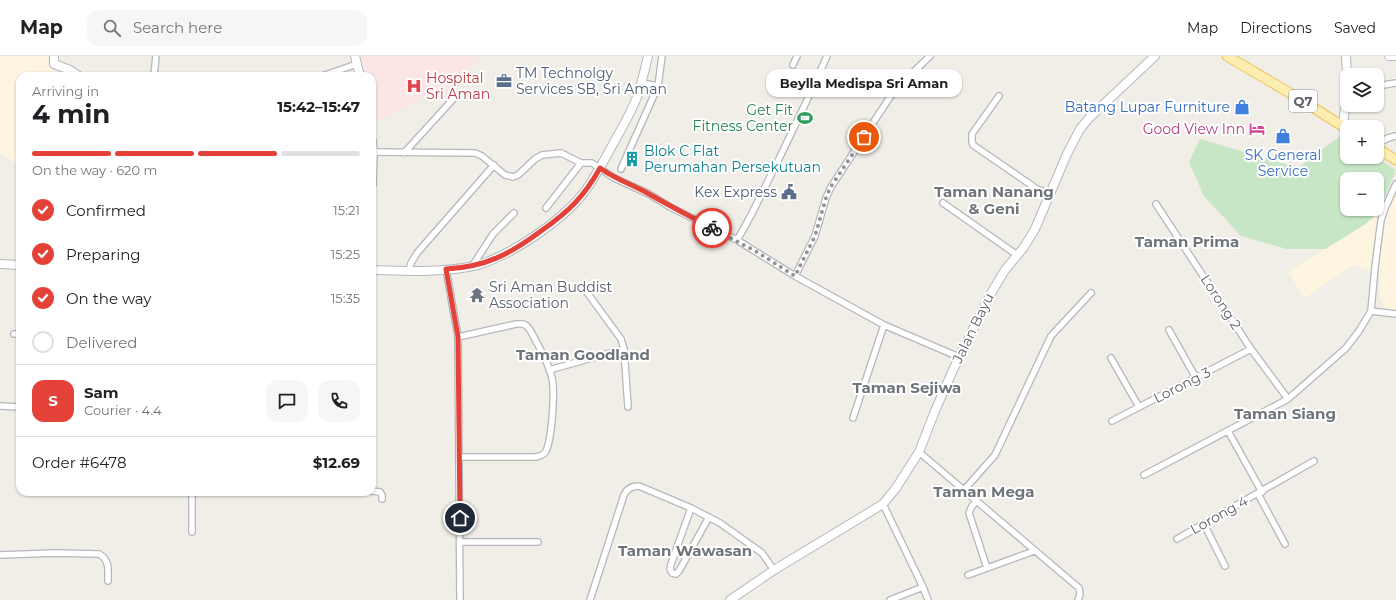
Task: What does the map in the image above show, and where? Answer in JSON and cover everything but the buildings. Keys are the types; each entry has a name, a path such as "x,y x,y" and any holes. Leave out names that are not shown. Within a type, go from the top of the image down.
{"main road":[{"name":"Q7","path":"1227,56 1340,125"},
{"path":"1384,152 1396,160"}],"street":[{"path":"54,56 54,64 73,72"},
{"path":"154,72 156,56"},
{"path":"546,208 591,165 629,115 642,83 648,56"},
{"path":"621,169 658,86 662,56"},
{"path":"793,65 797,56"},
{"path":"737,240 747,224 815,84 827,56"},
{"path":"795,276 815,236 830,188 890,97 930,56"},
{"name":"Jalan Bayu","path":"730,600 774,570 883,504 896,488 919,452 959,357 995,285 1036,229 1067,154 1080,129 1155,56"},
{"path":"1346,56 1347,68"},
{"path":"1389,56 1396,56"},
{"path":"330,72 356,60 359,72"},
{"path":"642,83 658,86"},
{"path":"1384,85 1396,84"},
{"path":"999,96 972,134 973,145 1037,189 1045,192 1052,191"},
{"path":"404,153 455,97"},
{"path":"1384,140 1396,136"},
{"path":"376,152 475,153 482,156 505,175 512,176 518,175 535,159 542,155 561,153 591,165 614,178 649,194 670,207 737,240 795,276 884,325 959,357"},
{"path":"412,264 494,165"},
{"path":"376,269 412,264 446,269 462,268 474,266 504,255 519,247 568,210 593,181 591,165"},
{"path":"1144,475 1288,399 1346,348 1359,331 1371,311 1375,267 1382,220 1385,208 1396,184"},
{"path":"943,203 1017,255"},
{"name":"Lorong 2","path":"1156,204 1252,350 1288,399"},
{"path":"474,266 493,234 514,213"},
{"path":"0,264 16,264"},
{"path":"446,269 458,337 460,600"},
{"path":"583,287 621,339 624,349 628,407"},
{"path":"964,490 995,455 1051,336 1091,293"},
{"path":"1371,311 1396,314"},
{"path":"458,337 522,323 526,325 530,330 549,370 553,387 553,406 549,443 544,454 536,457 459,457"},
{"path":"853,418 884,325"},
{"path":"1169,330 1196,378"},
{"path":"549,370 624,349"},
{"name":"Lorong 3","path":"1112,420 1252,350"},
{"path":"1111,358 1139,407"},
{"path":"0,406 16,407"},
{"name":"Lorong 4","path":"1228,431 1260,493"},
{"path":"919,452 1079,588 1079,599"},
{"name":"Lorong 4","path":"1177,539 1314,461"},
{"path":"590,600 624,495 631,487 639,486 691,508 720,523 762,553 774,570"},
{"path":"376,492 380,492 382,499"},
{"path":"1260,493 1285,544"},
{"path":"192,496 192,532"},
{"path":"977,501 972,506 969,513 986,568"},
{"path":"883,504 928,600"},
{"path":"691,508 671,564 670,571 672,573 677,573 679,571 709,517"},
{"path":"1204,524 1225,566"},
{"path":"460,542 538,542"},
{"path":"968,575 1034,551"},
{"path":"0,555 55,553 99,554 103,556 107,562 108,582"},
{"path":"890,600 923,587"}],"shaded area":[{"path":"0,56 49,56 48,62 55,72 16,72 16,163 0,153"},
{"name":"Hospital Sri Aman","path":"361,56 481,56 449,94 432,93 376,121 376,72 365,72"},
{"path":"1396,193 1396,310 1385,308 1379,294 1380,274 1353,265 1305,298 1288,272 1364,225 1374,216 1384,216 1384,208 1392,201"}],"green space":[{"path":"1340,136 1340,164 1384,164 1384,162 1396,170 1384,199 1384,172 1340,172 1340,216 1374,216 1364,225 1325,249 1287,249 1241,236 1204,196 1189,162 1200,139 1298,168"}],"way so far":[{"path":"712,228 737,240 795,276 818,229 830,188 864,137"}],"place":[{"name":"TM Technolgy Services SB, Sri Aman","path":"504,81"},
{"name":"Hospital Sri Aman","path":"414,86"},
{"name":"Batang Lupar Furniture","path":"1242,107"},
{"name":"Get Fit Fitness Center","path":"805,118"},
{"name":"Good View Inn","path":"1257,129"},
{"name":"SK General Service","path":"1283,136"},
{"name":"Beylla Medispa Sri Aman","path":"864,137"},
{"name":"Blok C Flat Perumahan Persekutuan","path":"632,159"},
{"name":"Kex Express","path":"789,192"},
{"name":"Sri Aman Buddist Association","path":"477,295"}],"district":[{"name":"Taman Nanang & Geni","path":"994,200"},
{"name":"Taman Prima","path":"1187,242"},
{"name":"Taman Goodland","path":"583,355"},
{"name":"Taman Sejiwa","path":"907,388"},
{"name":"Taman Siang","path":"1285,414"},
{"name":"Taman Mega","path":"984,492"},
{"name":"Taman Wawasan","path":"685,551"}],"route":[{"path":"460,518 458,337 446,269 462,268 480,264 504,255 519,247 568,210 593,181 600,168 614,178 649,194 670,207 712,228"}]}
